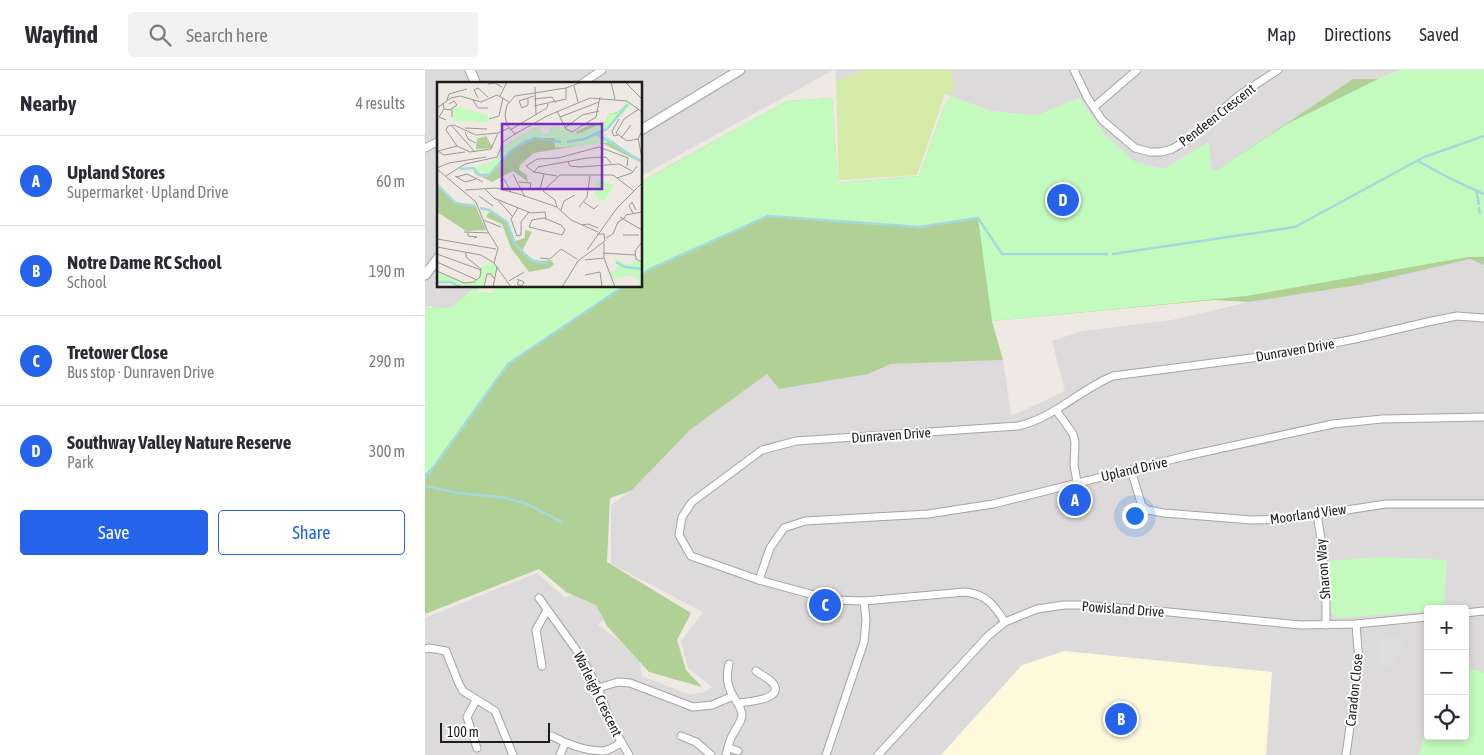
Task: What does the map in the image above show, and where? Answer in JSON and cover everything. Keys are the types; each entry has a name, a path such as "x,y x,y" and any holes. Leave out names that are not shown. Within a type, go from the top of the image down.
{"street":[{"path":"470,70 476,82"},
{"path":"584,82 602,70"},
{"path":"643,129 740,70"},
{"name":"Pendeen Crescent","path":"1075,70 1087,97 1102,120 1135,148 1149,152 1161,152 1172,149 1191,138 1238,96 1278,70"},
{"path":"1094,106 1137,70"},
{"path":"425,148 437,142"},
{"path":"425,275 437,260"},
{"name":"Dunraven Drive","path":"1005,622 996,608 987,599 976,593 965,592 864,601 831,600 759,580 691,556 679,535 682,517 691,502 762,450 796,441 1018,426 1043,419 1098,382 1113,376 1267,356 1457,316 1484,318"},
{"path":"1056,410 1073,434 1077,482"},
{"name":"Upland Drive","path":"759,580 770,548 784,528 805,521 928,514 993,504 1077,482 1333,424 1382,419 1484,416"},
{"name":"Moorland View","path":"1131,470 1142,506 1148,510 1252,520 1288,519 1386,504 1484,504"},
{"name":"Sharon Way","path":"1317,514 1325,560 1326,625"},
{"name":"Warleigh Crescent","path":"539,598 580,655 597,688 612,726 629,755"},
{"path":"826,755 864,642 866,620 864,601"},
{"name":"Powisland Drive","path":"878,755 988,636 1005,622 1037,609 1083,605 1300,625 1356,624 1424,617"},
{"path":"542,666 536,630 547,610"},
{"path":"1469,613 1484,611"},
{"name":"Caradon Close","path":"1346,755 1359,663 1356,624"},
{"path":"425,650 429,648 446,651 463,691 495,711 513,755"},
{"path":"729,664 726,673 727,685 741,710 741,721 733,735 728,751 738,751"},
{"path":"738,703 761,699 772,695 775,691 773,683 756,671"},
{"path":"597,688 618,682 630,683 693,706 712,705 733,696"},
{"path":"476,700 467,717 477,748"},
{"path":"552,736 565,743 602,751 621,743"},
{"path":"681,736 696,742 711,755"},
{"path":"560,755 565,743"}],"shaded area":[{"path":"425,70 833,70 643,175 643,82 437,82 437,288 479,288 454,312 428,306 425,313"},
{"path":"835,70 863,70 836,82"},
{"path":"952,70 1399,70 1378,79 1353,79 1217,170 1211,171 1209,142 1164,169 1135,163 1106,136 1079,98 1036,116 991,111 945,94 953,93"},
{"path":"1470,259 1484,265 1484,755 425,755 425,618 537,573 564,597 594,592 613,611 598,625 638,655 642,676 688,694 702,693 712,687 688,668 681,641 703,612 611,564 611,505 631,491 690,430 767,374 867,374 891,364 1003,360 1011,416 1065,391 1052,341 1082,331 1172,320 1249,302 1359,285"},
{"path":"1402,636 1404,644 1392,666 1378,666 1379,638"},
{"path":"1064,651 1272,672 1266,755 941,755 1022,665"}],"green space":[{"path":"863,70 952,70 954,93 945,94 917,175 839,180 836,82"},
{"path":"1399,70 1484,70 1484,257 1468,257 1246,296 992,321 978,218 919,227 768,216 643,274 643,181 787,101 832,98 838,183 919,176 950,96 991,111 1036,116 1079,98 1106,136 1135,162 1164,169 1209,142 1211,171 1217,170 1287,124"},
{"path":"1405,70 1484,70 1484,265 1470,259 1359,285 1249,302 1213,300 992,321 1003,360 891,364 868,374 779,389 767,374 690,430 631,491 610,498 607,562 691,613 677,640 686,670 702,687 649,672 607,626 596,605 566,592 539,569 425,614 425,309 452,307 472,289 493,300 504,288 643,288 643,181 653,175 787,101 832,98 838,183 919,176 945,105 965,149 1048,240 1217,170 1353,79 1378,79"},
{"path":"496,288 621,288 508,364 438,461 425,474 425,309 452,307 472,289 490,293"},
{"path":"1382,557 1447,560 1444,605 1424,605 1424,611 1339,618 1331,613 1329,561"},
{"path":"1469,668 1484,673 1484,755 1419,755 1424,736 1424,740 1469,740"}],"waterway":[{"path":"1113,254 1295,227 1424,157 1484,136"},
{"path":"1418,161 1484,194"},
{"path":"1476,190 1479,204"},
{"path":"1479,208 1480,213"},
{"path":"643,274 768,216 919,227 978,218 1002,254 1053,254"},
{"path":"1055,254 1107,254"},
{"path":"425,479 508,364 621,288"},
{"path":"425,486 458,493 501,497 525,503 562,522"}],"place":[{"name":"Southway Valley Nature Reserve","path":"1063,200"},
{"name":"Upland Stores","path":"1075,500"},
{"name":"Tretower Close","path":"825,605"},
{"name":"Notre Dame RC School","path":"1121,719"}]}
